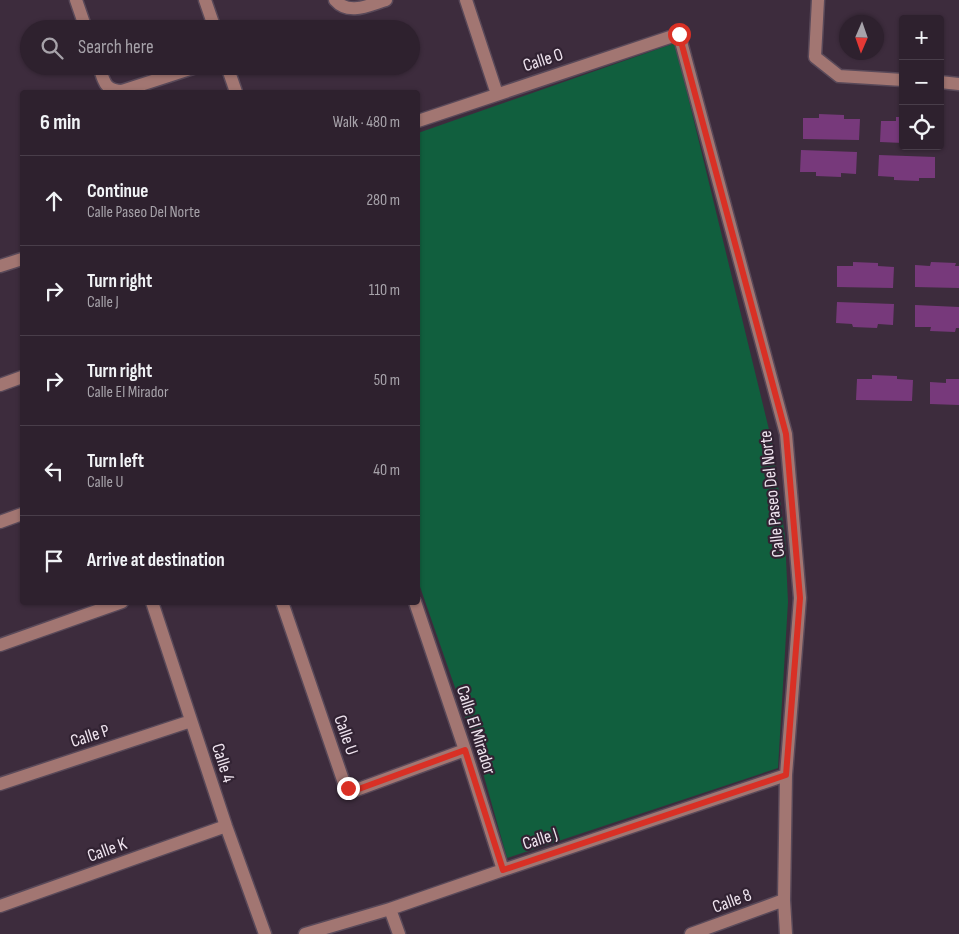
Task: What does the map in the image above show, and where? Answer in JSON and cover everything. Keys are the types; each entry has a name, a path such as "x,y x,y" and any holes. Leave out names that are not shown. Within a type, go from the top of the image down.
{"street":[{"path":"76,0 83,20"},
{"path":"205,0 212,20"},
{"path":"340,4 355,10 386,0"},
{"path":"466,0 497,94"},
{"path":"818,0 815,57 839,76 899,80"},
{"name":"Calle O","path":"420,120 679,34"},
{"name":"Calle Paseo Del Norte","path":"679,34 786,434 800,598 786,775 784,900 786,934"},
{"path":"102,75 106,85 111,90"},
{"path":"125,90 171,75"},
{"path":"231,75 235,90"},
{"path":"944,82 959,84"},
{"path":"0,266 20,260"},
{"path":"0,385 20,378"},
{"path":"0,522 20,515"},
{"path":"0,645 113,605"},
{"name":"Calle 4","path":"153,605 264,934"},
{"name":"Calle U","path":"283,605 344,783 348,788 356,790 465,750"},
{"name":"Calle El Mirador","path":"416,605 503,870"},
{"name":"Calle P","path":"0,784 191,721"},
{"name":"Calle J","path":"305,934 390,910 786,775"},
{"name":"Calle K","path":"0,906 226,826"},
{"name":"Calle 8","path":"691,934 784,900"},
{"path":"390,910 398,934"}],"green space":[{"path":"675,43 772,442 785,537 788,602 778,768 507,858 476,748 420,587 420,132"}],"building":[{"path":"819,114 844,115 844,119 860,119 859,140 803,139 803,118 819,118"},
{"path":"896,117 899,117 899,143 880,142 881,121 896,121"},
{"path":"801,150 857,152 856,174 841,173 841,177 816,176 816,172 800,172"},
{"path":"879,155 935,157 935,178 919,178 919,181 894,180 894,177 878,176"},
{"path":"853,262 878,263 878,266 894,267 893,288 837,287 837,266 853,266"},
{"path":"931,262 956,263 955,266 959,266 959,288 915,287 915,265 930,266"},
{"path":"837,302 894,304 893,325 878,324 877,328 853,327 852,324 836,323"},
{"path":"915,305 959,307 959,328 956,328 955,332 930,331 931,327 915,327"},
{"path":"872,375 897,376 897,379 913,380 912,401 856,400 857,379 872,379"},
{"path":"946,379 959,379 959,405 930,404 930,382 946,383"}],"route":[{"path":"348,788 356,790 465,750 503,870 786,775 800,598 786,434 679,34"}]}
